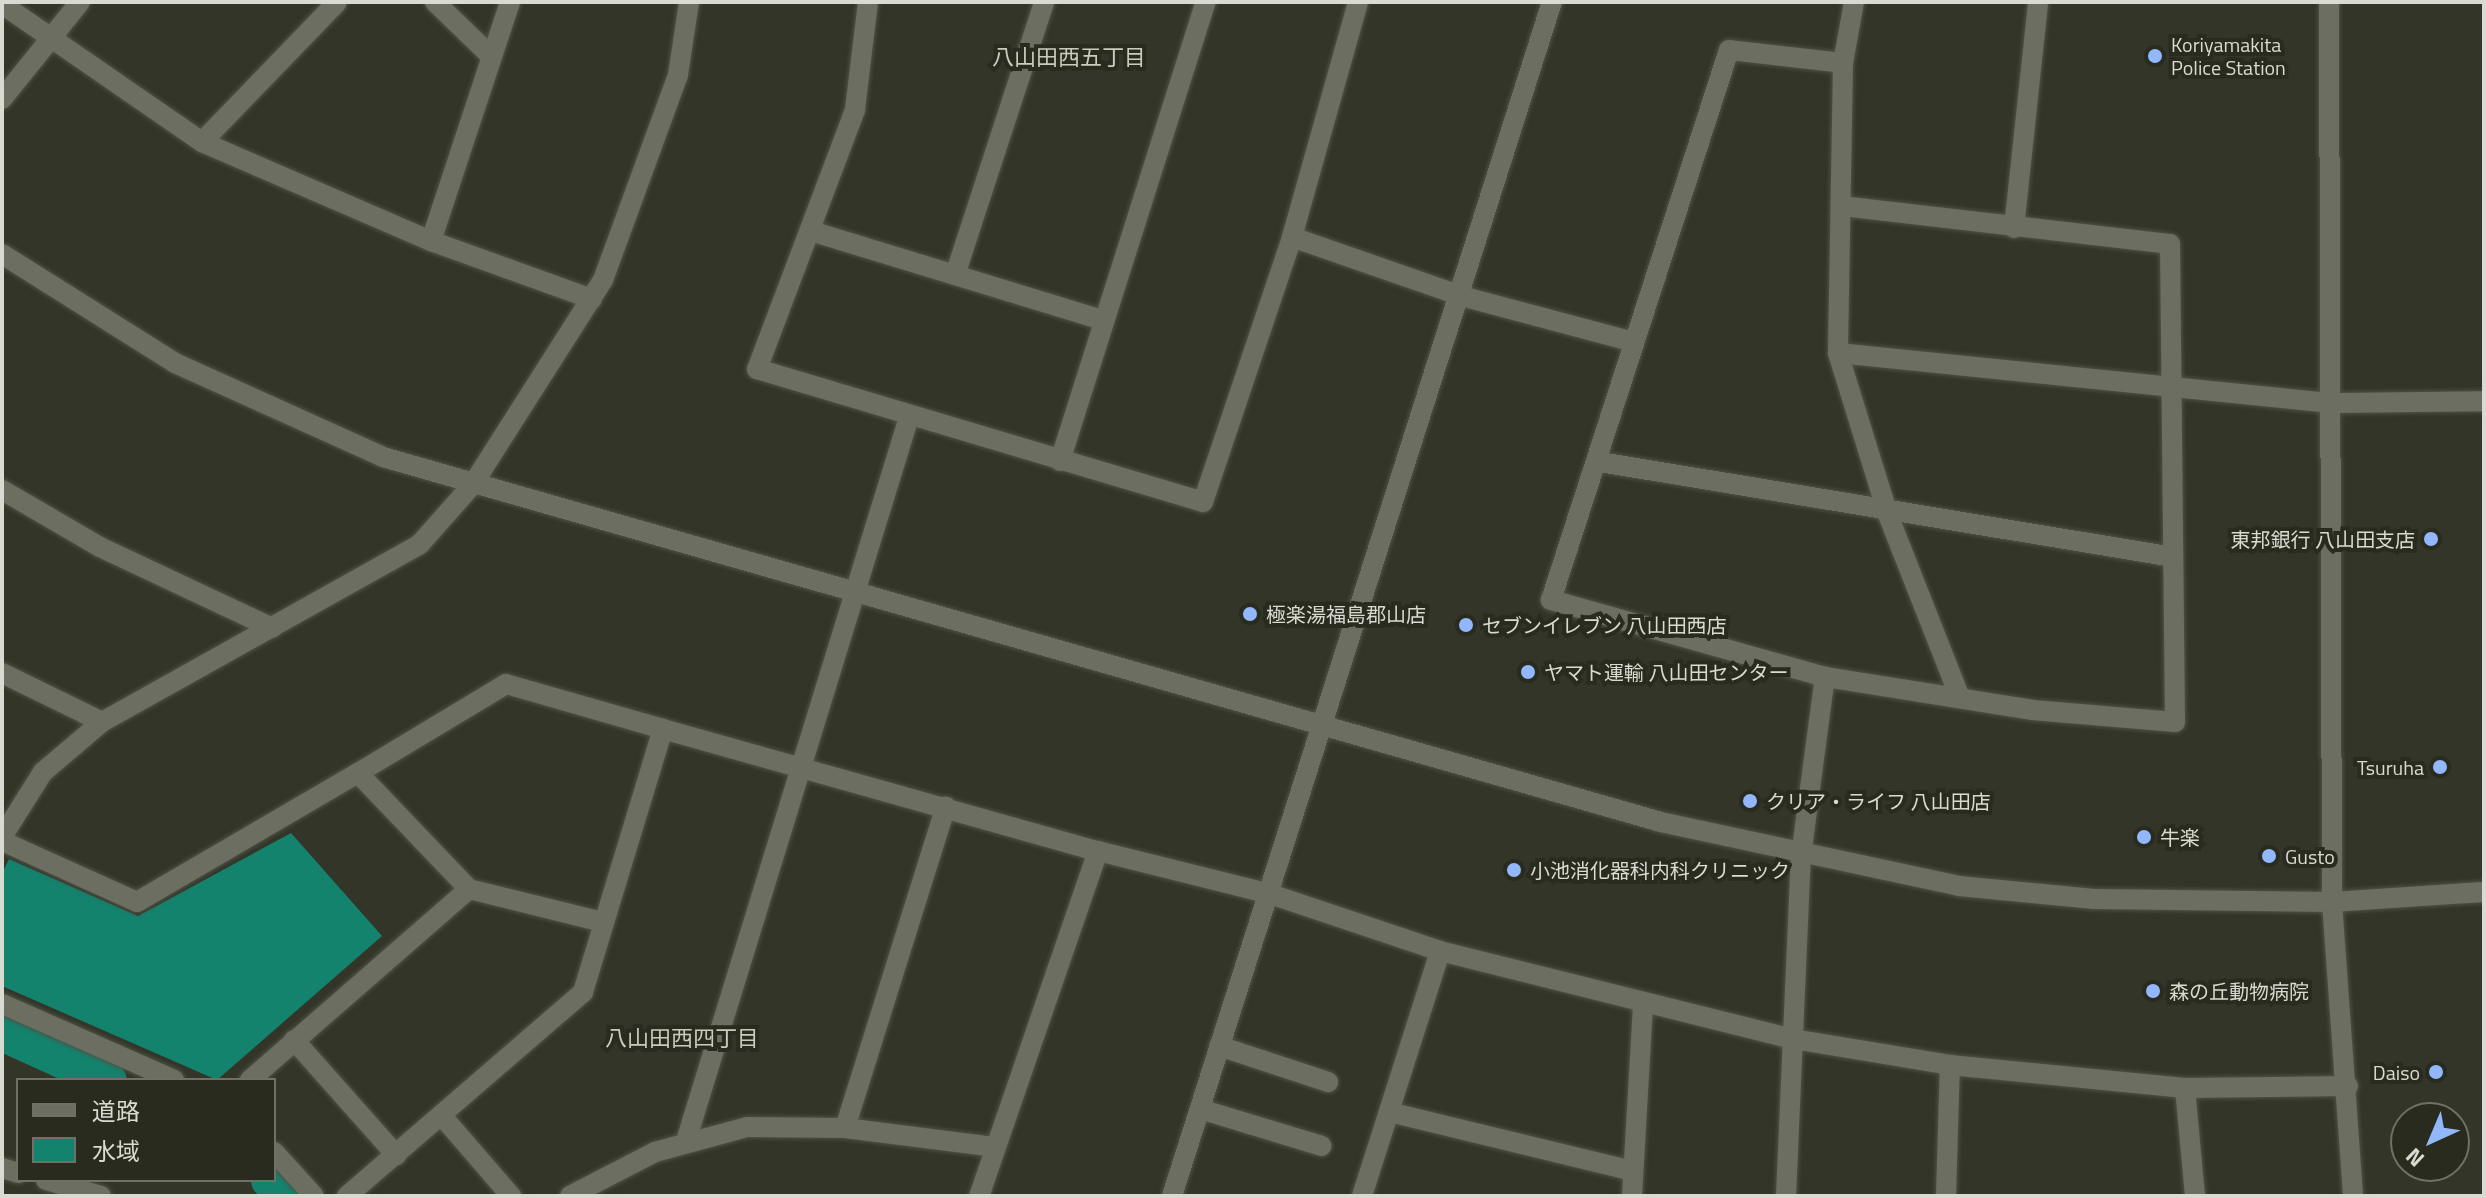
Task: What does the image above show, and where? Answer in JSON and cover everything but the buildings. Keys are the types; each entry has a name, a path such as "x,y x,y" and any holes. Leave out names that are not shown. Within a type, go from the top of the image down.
{"street":[{"path":"3,95 45,39 80,2"},
{"path":"202,142 337,2"},
{"path":"435,2 491,56"},
{"path":"431,241 510,2"},
{"path":"689,2 678,75 592,299 473,484 420,544 102,722 43,772 2,839 137,902 506,684 663,729 806,765 1098,851 1267,893 1440,951 1793,1039 1950,1065 2185,1088 2348,1086"},
{"path":"868,2 855,110 757,369 909,417 1203,502 1292,237 1358,2"},
{"path":"955,275 1044,2"},
{"path":"1060,461 1102,320 1206,2"},
{"path":"1172,1196 1461,296 1552,2"},
{"path":"1854,2 1843,63 1838,353 1888,515 1959,695"},
{"path":"2014,228 2038,2"},
{"path":"2329,2 2332,902 2348,1086 2353,1196"},
{"path":"2,4 45,39 202,142 431,241 592,299"},
{"path":"1842,206 2170,244 2175,722 1825,677 1551,600 1600,462 1634,342 1729,50 1843,63"},
{"path":"811,231 1102,320"},
{"path":"1292,237 1461,296 1634,342"},
{"path":"2,254 175,363 383,457 853,593 1801,856 1959,886 2094,899 2332,902 2484,892"},
{"path":"1838,353 2172,390 2331,403 2484,401"},
{"path":"686,1141 806,765 853,593 909,417"},
{"path":"1600,462 1888,515 2173,557"},
{"path":"2,490 100,547 272,628"},
{"path":"2,673 102,722"},
{"path":"1786,1196 1801,856 1825,677"},
{"path":"347,1196 583,992 663,729"},
{"path":"358,773 469,889 602,922"},
{"path":"845,1128 946,806"},
{"path":"979,1196 1098,851"},
{"path":"252,1078 469,889"},
{"path":"1362,1196 1440,951"},
{"path":"1632,1196 1643,1003"},
{"path":"2,1004 169,1078"},
{"path":"294,1040 396,1155"},
{"path":"1219,1046 1328,1082"},
{"path":"1946,1196 1950,1065"},
{"path":"2185,1088 2195,1196"},
{"path":"1200,1109 1322,1146"},
{"path":"1389,1112 1633,1171"},
{"path":"442,1116 511,1196"},
{"path":"570,1196 622,1165 686,1141 747,1127 845,1128 996,1147"},
{"path":"276,1154 314,1196"},
{"path":"53,1182 101,1196"}],"water":[{"path":"291,833 382,936 219,1078 212,1078 2,986 2,873 9,859 138,916"}],"waterway":[{"path":"2,1032 104,1078"},
{"path":"273,1182 291,1196"}],"place":[{"name":"Koriyamakita Police Station","path":"2155,56"},
{"name":"東邦銀行 八山田支店","path":"2431,539"},
{"name":"極楽湯福島郡山店","path":"1250,614"},
{"name":"セブンイレブン 八山田西店","path":"1466,625"},
{"name":"ヤマト運輸 八山田センター","path":"1528,672"},
{"name":"Tsuruha","path":"2440,767"},
{"name":"クリア・ライフ 八山田店","path":"1750,801"},
{"name":"牛楽","path":"2144,837"},
{"name":"Gusto","path":"2269,856"},
{"name":"小池消化器科内科クリニック","path":"1514,870"},
{"name":"森の丘動物病院","path":"2153,991"},
{"name":"Daiso","path":"2436,1072"}],"district":[{"name":"八山田西五丁目","path":"1069,58"},
{"name":"八山田西四丁目","path":"682,1039"}]}
